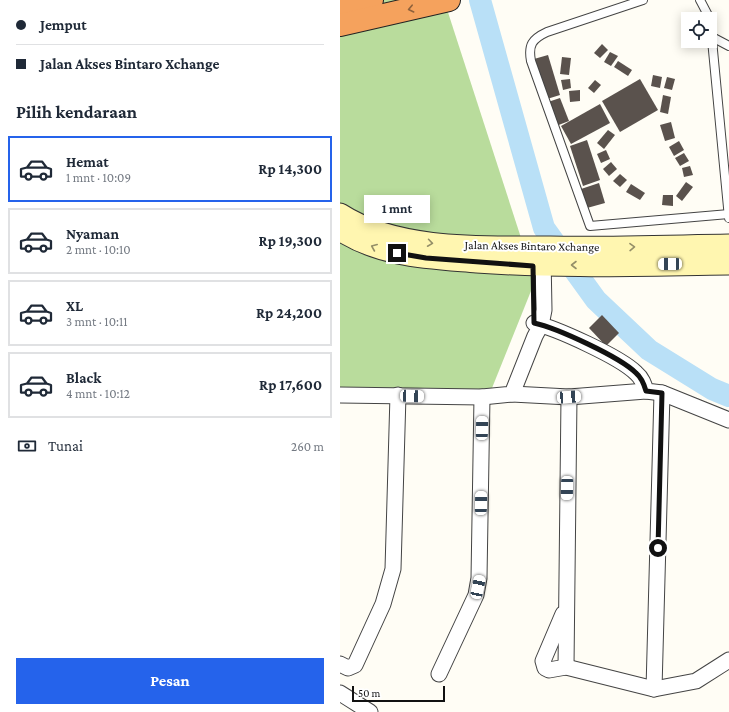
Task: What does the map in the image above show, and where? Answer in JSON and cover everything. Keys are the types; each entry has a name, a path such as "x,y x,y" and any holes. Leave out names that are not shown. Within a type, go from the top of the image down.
{"highway":[{"path":"340,7 372,0"},
{"path":"340,25 449,0"}],"main road":[{"name":"Jalan Akses Bintaro Xchange","path":"340,214 376,232 404,239 541,256"},
{"name":"Jalan Akses Bintaro Xchange","path":"340,230 350,237 382,251 426,258 541,256 595,257 729,264"},
{"name":"Jalan Akses Bintaro Xchange","path":"595,257 729,245"}],"street":[{"path":"512,394 544,310 541,256"},
{"path":"537,328 611,356 628,366 643,381 646,391"},
{"path":"340,395 482,397 512,394 569,397 646,391 662,393 729,420"},
{"path":"654,689 662,393"},
{"path":"340,664 348,668 355,665 383,604 393,569 398,395"},
{"path":"439,674 476,595 480,578 482,397"},
{"path":"566,667 569,397"},
{"path":"566,609 543,665 550,670 566,667 654,689 696,681 729,660"},
{"path":"340,693 370,712"}],"lane":[{"path":"643,0 537,36 531,43 529,50 531,61 590,226 729,214"},
{"path":"700,0 706,12"},
{"path":"717,40 729,46"},
{"path":"713,48 729,218"}],"green space":[{"path":"340,0 444,0 535,281 490,393 340,389"}],"building":[{"path":"602,44 608,50 600,58 594,53"},
{"path":"610,52 618,56 611,66 604,62"},
{"path":"548,55 560,95 547,99 534,59"},
{"path":"562,57 571,58 569,75 560,74"},
{"path":"618,61 632,70 628,76 614,67"},
{"path":"653,75 662,77 660,88 651,86"},
{"path":"667,77 675,79 672,90 664,88"},
{"path":"570,79 571,88 563,90 561,80"},
{"path":"640,79 658,110 620,132 602,101"},
{"path":"595,80 601,85 594,93 588,88"},
{"path":"580,90 580,101 570,102 569,91"},
{"path":"663,95 671,97 668,114 660,112"},
{"path":"560,98 569,121 556,126 548,102"},
{"path":"600,104 610,123 571,144 561,126"},
{"path":"671,122 675,138 665,141 660,125"},
{"path":"608,130 615,135 604,149 597,143"},
{"path":"587,140 600,180 583,186 570,146"},
{"path":"679,141 684,150 674,156 669,147"},
{"path":"606,150 610,159 601,163 597,154"},
{"path":"684,153 689,161 680,166 675,158"},
{"path":"611,162 617,169 609,176 603,169"},
{"path":"690,166 693,175 684,177 682,168"},
{"path":"620,174 627,180 620,187 613,181"},
{"path":"686,182 693,187 682,201 676,196"},
{"path":"599,183 605,203 587,208 581,189"},
{"path":"631,184 645,193 640,200 626,192"},
{"path":"663,195 673,195 673,206 662,205"},
{"path":"602,315 619,333 606,346 589,328"}],"waterway":[{"path":"480,0 544,228 596,300 649,350 712,389 729,396"}],"route":[{"path":"397,253 426,258 533,266 534,323 542,325 611,356 637,373 643,381 646,391 662,393 658,548"}]}
